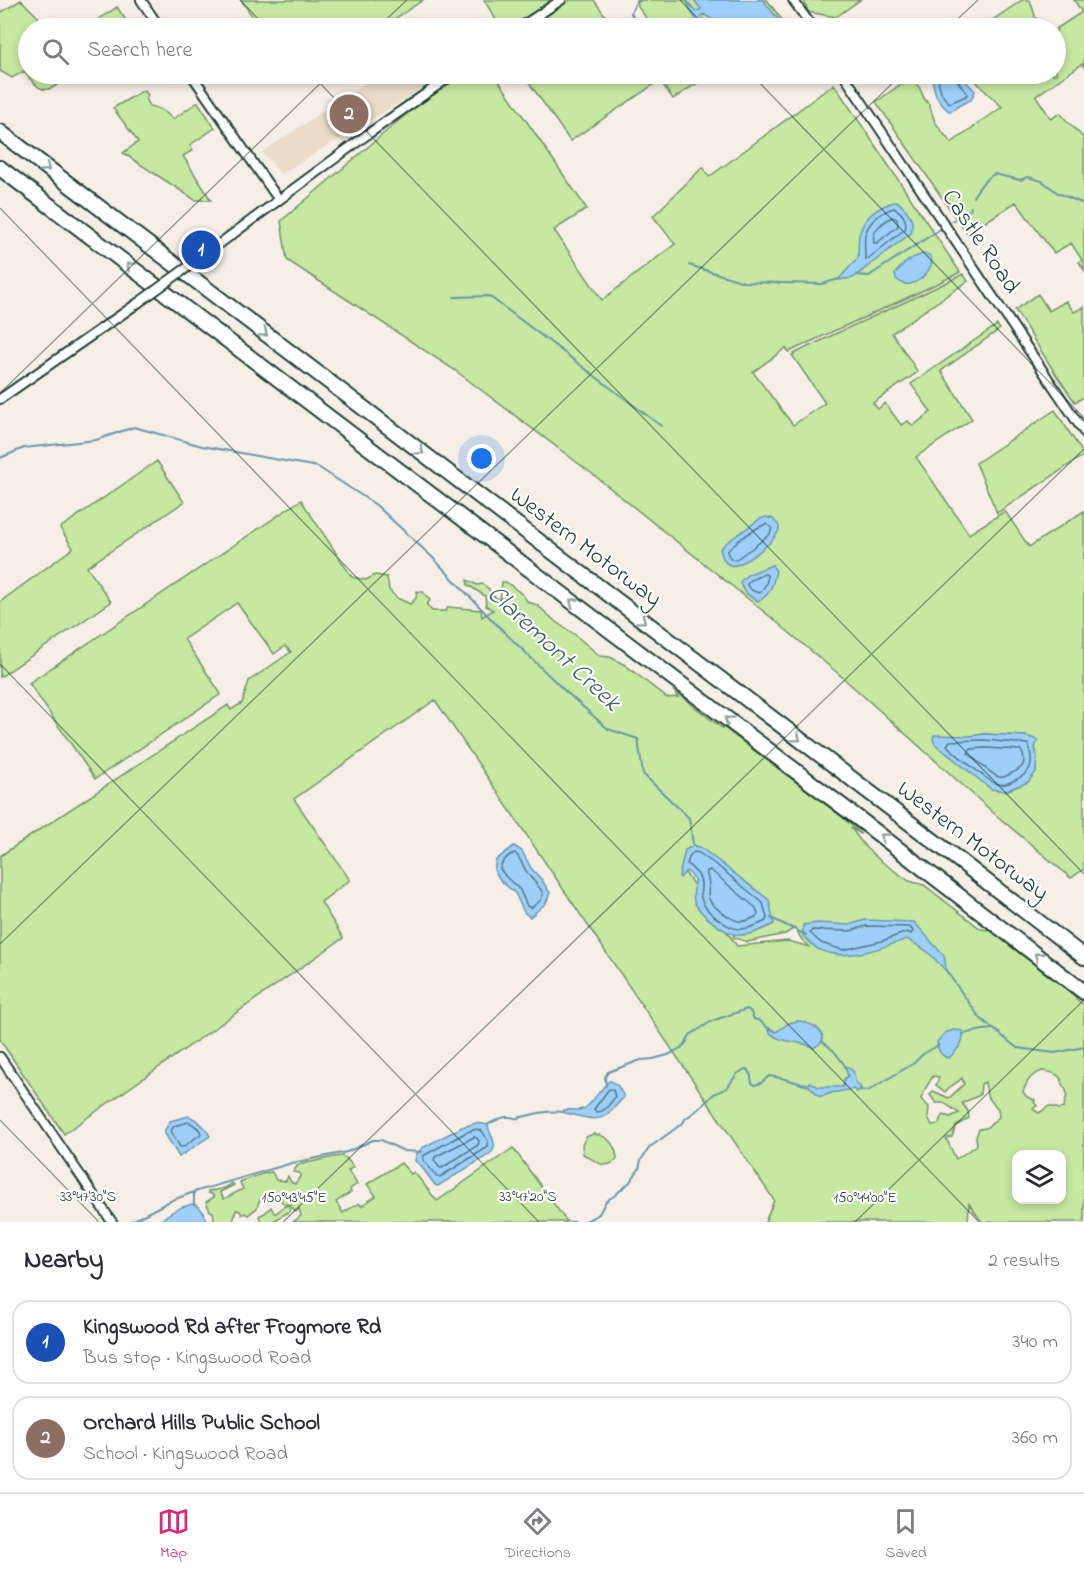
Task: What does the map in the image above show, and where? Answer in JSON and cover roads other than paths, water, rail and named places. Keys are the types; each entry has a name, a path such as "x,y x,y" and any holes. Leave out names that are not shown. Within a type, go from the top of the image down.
{"highway":[{"name":"Western Motorway","path":"0,132 1084,957"},
{"name":"Western Motorway","path":"0,168 872,828 1084,992"}],"street":[{"path":"141,0 153,18"},
{"path":"534,18 561,0"},
{"path":"794,0 806,18"},
{"path":"198,84 279,200"},
{"path":"0,399 138,303 439,84"},
{"name":"Castle Road","path":"850,84 1084,432"},
{"path":"0,1057 112,1222"}],"water":[{"path":"686,0 696,12 701,9 694,0 763,0 777,18 710,18 703,14 702,18 696,18"},
{"path":"933,84 968,84 975,91 971,100 950,112 939,101"},
{"path":"897,201 910,215 911,233 853,278 838,280 858,258 859,235 869,216"},
{"path":"923,254 929,255 931,264 923,277 908,284 896,279 895,274 901,267 911,259"},
{"path":"766,517 773,519 779,526 773,539 762,550 740,563 730,565 726,562 720,549"},
{"path":"772,565 776,571 769,592 758,601 744,591 740,582 747,575"},
{"path":"934,735 1025,736 1038,740 1035,747 1036,772 1028,782 1005,791 991,789 935,744 933,739"},
{"path":"514,846 522,851 531,868 550,893 546,903 530,917 524,912 515,893 501,881 494,870 496,860"},
{"path":"693,846 700,847 769,900 774,924 752,933 738,935 726,931 706,917 694,901 693,878 686,871 680,878 679,876 685,850"},
{"path":"865,920 914,922 944,956 947,972 927,951 907,939 862,953 840,955 818,949 803,936 803,925 818,923 849,925"},
{"path":"797,1021 810,1024 821,1033 823,1037 821,1042 814,1048 777,1038 768,1030 768,1027 776,1032 789,1023"},
{"path":"953,1030 963,1031 963,1039 949,1058 940,1052 937,1042 945,1033"},
{"path":"846,1066 853,1071 856,1083 861,1088 857,1092 853,1089 819,1096 809,1086 800,1084 810,1082 818,1087 843,1087 844,1079 848,1076"},
{"path":"609,1081 618,1086 624,1097 609,1113 592,1119 565,1113 563,1110 586,1108"},
{"path":"189,1116 201,1124 210,1136 179,1157 164,1132 170,1121"},
{"path":"476,1123 488,1125 494,1143 493,1150 438,1186 435,1185 415,1161 416,1155 422,1148 462,1127"},
{"path":"192,1204 202,1211 205,1222 159,1222 174,1211"}],"waterway":[{"path":"633,18 631,13 635,4 641,0"},
{"path":"973,197 982,184 994,174 1020,180 1028,177 1042,181 1058,193 1084,204"},
{"path":"948,223 970,210 971,207"},
{"path":"856,275 869,276 942,228"},
{"path":"689,265 744,282 822,284 839,279"},
{"path":"454,297 489,296 661,426"},
{"name":"Claremont Creek","path":"0,458 24,448 96,440 134,427 202,446 318,467 376,505 433,558 564,690 608,729 638,739 643,774 689,818 695,846"},
{"name":"Claremont Creek","path":"771,918 806,935"},
{"name":"Claremont Creek","path":"947,972 980,1018 1017,1048 1055,1053 1084,1047"},
{"path":"606,1086 605,1077 608,1072 641,1060 668,1055 681,1048 690,1035 712,1021 747,1009 754,1019 770,1030"},
{"path":"963,1034 993,1029"},
{"path":"822,1041 834,1051 846,1067"},
{"path":"860,1090 868,1091 939,1045"},
{"path":"582,1222 599,1214 606,1201 630,1182 650,1147 683,1123 714,1094 727,1088 737,1074 745,1069 750,1072 752,1083 755,1085 769,1076 803,1084"},
{"path":"487,1125 503,1117 516,1118 546,1112 564,1112"},
{"path":"130,1222 170,1201 194,1192 292,1163 347,1152 373,1140 381,1140 404,1151 422,1152"},
{"path":"194,1193 194,1205"},
{"path":"136,1222 147,1219 155,1222"},
{"path":"570,1222 575,1222"}],"place":[{"name":"Orchard Hills Public School","path":"349,114"},
{"name":"Kingswood Rd after Frogmore Rd","path":"201,250"}]}
